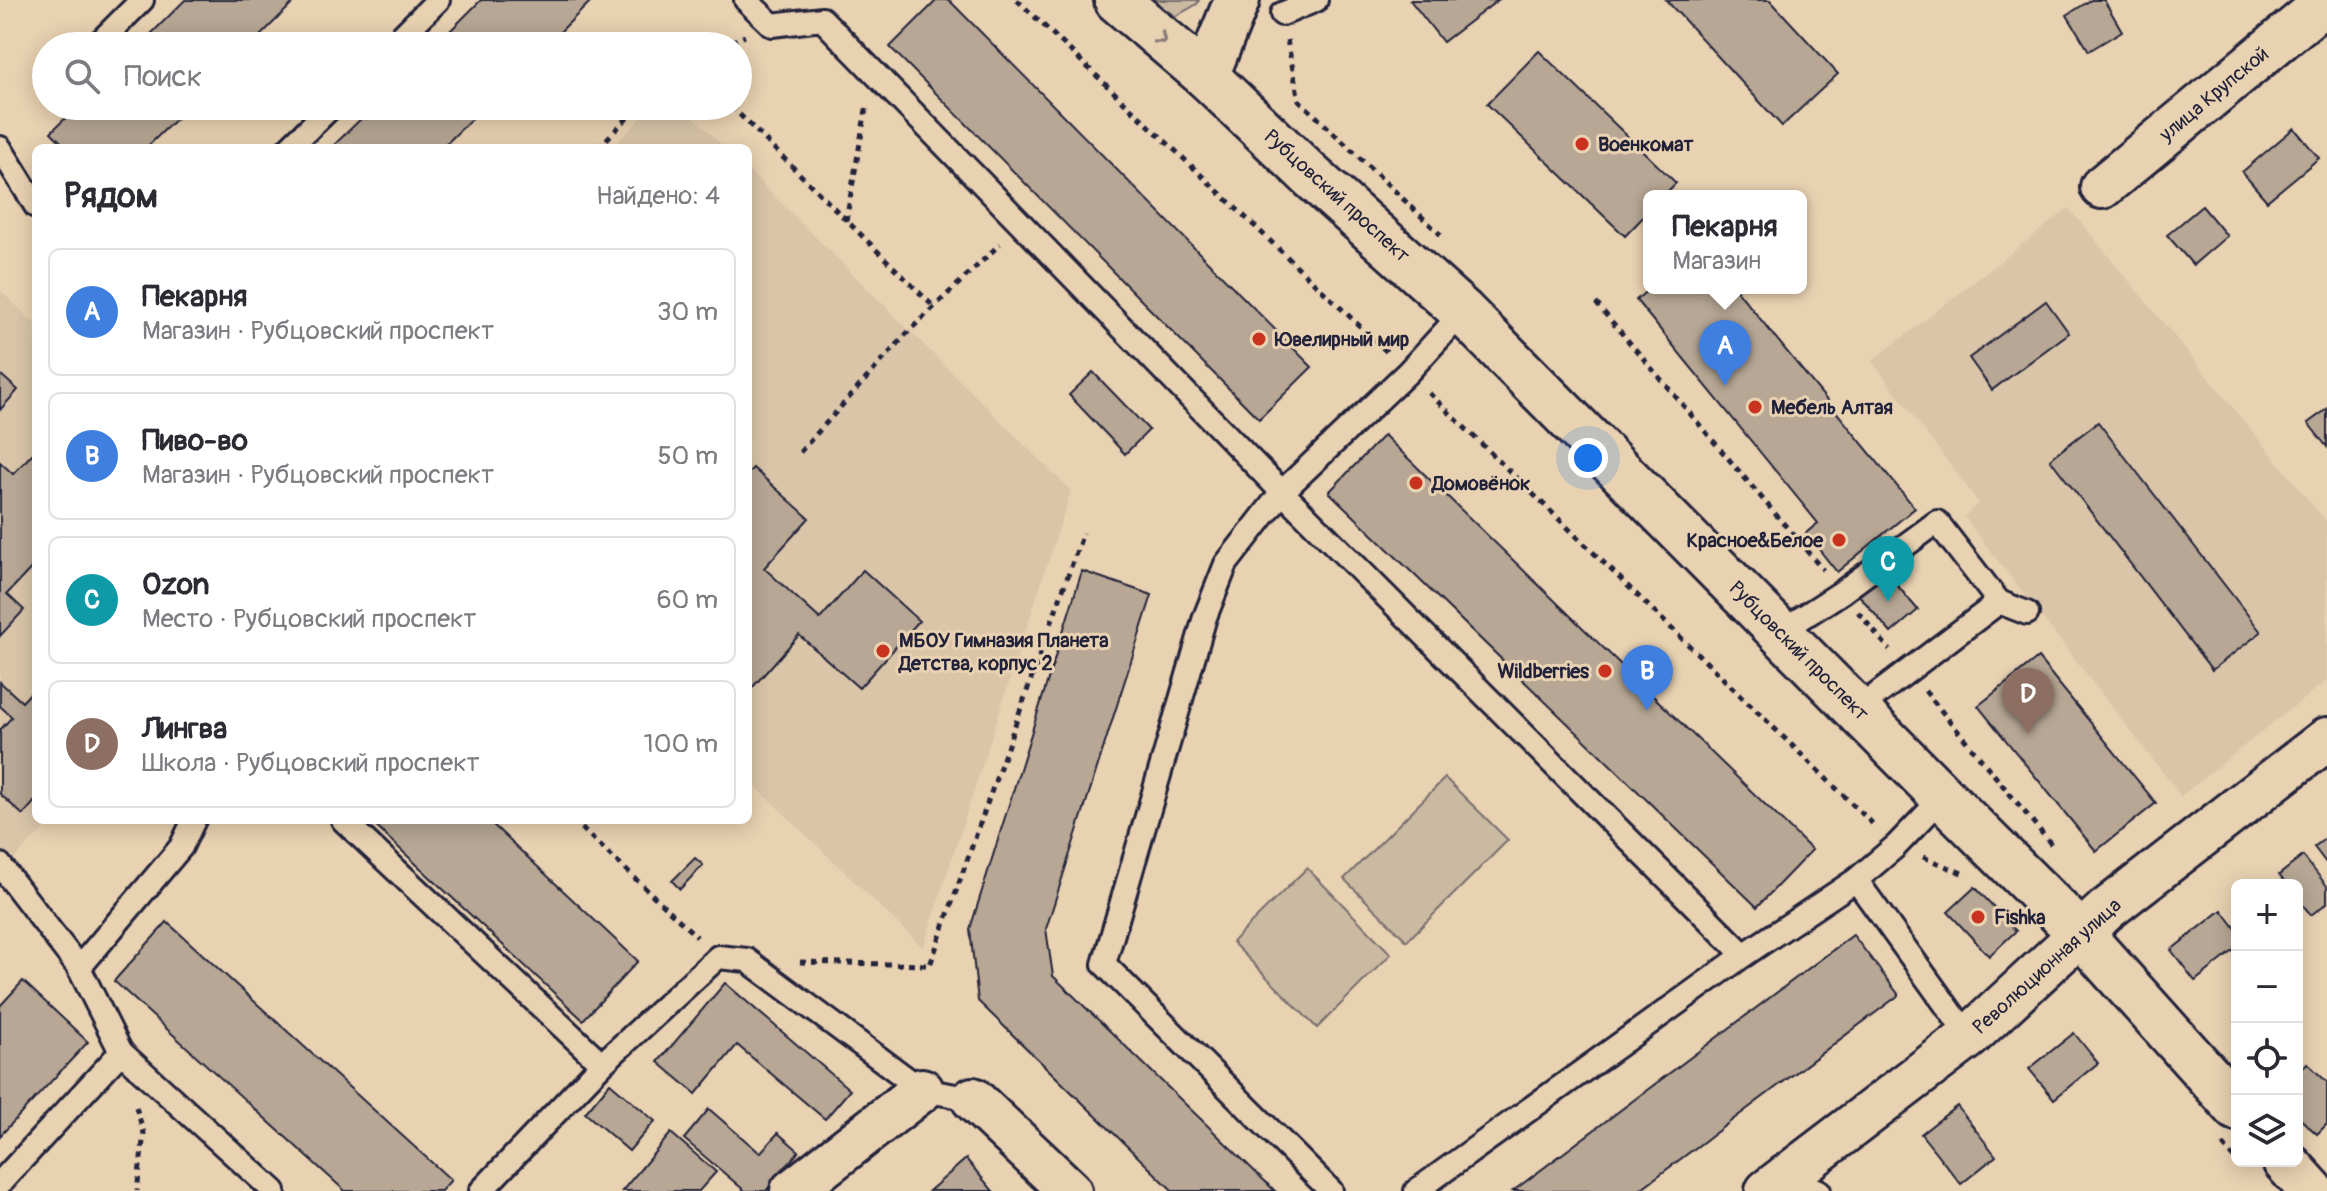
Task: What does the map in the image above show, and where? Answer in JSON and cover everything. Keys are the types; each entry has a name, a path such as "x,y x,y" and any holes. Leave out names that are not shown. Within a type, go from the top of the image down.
{"street":[{"name":"Рубцовский проспект","path":"1117,0 1206,76 1311,176 1463,312 2079,932 2231,1101"},
{"path":"1206,76 1237,0"},
{"name":"улица Крупской","path":"2102,187 2327,1"},
{"name":"Революционная улица","path":"1790,1186 1969,1037 2079,932 2327,739"},
{"path":"792,1191 922,1090"},
{"path":"973,1099 1070,1191"},
{"path":"2290,1167 2312,1191"}],"lane":[{"path":"110,32 142,0"},
{"path":"406,32 438,0"},
{"path":"746,0 772,25 822,19 1282,492 1744,955"},
{"path":"1282,14 1316,0"},
{"path":"293,144 318,120"},
{"path":"0,148 32,200"},
{"path":"1331,1191 1104,964 1205,617 1226,564 1282,492 1408,372 1463,312"},
{"path":"1780,632 1842,592 1937,522 1999,602 2027,613"},
{"path":"1858,709 1999,602"},
{"path":"1416,1191 1744,955 1856,880 1896,846 1943,797"},
{"path":"79,968 181,847 192,824"},
{"path":"347,824 602,1064"},
{"path":"0,865 79,968 121,1052 274,1191"},
{"path":"1856,880 1969,1037"},
{"path":"481,1191 602,1064 718,957 747,960 922,1090 973,1099"},
{"path":"0,1183 121,1052"}],"path":[{"path":"1017,0 1408,372 1896,846 1969,876"},
{"path":"1282,14 1299,100 1446,239"},
{"path":"846,221 872,71"},
{"path":"602,144 625,120"},
{"path":"745,120 934,307"},
{"path":"800,452 934,307 1021,224"},
{"path":"1596,303 2056,850"},
{"path":"747,960 930,965 1083,533"},
{"path":"577,824 718,957"},
{"path":"121,1052 144,1133 137,1191"}],"shaded area":[{"path":"1149,0 1199,0 1176,16"},
{"path":"639,120 697,120 721,144 616,144"},
{"name":"МБОУ Гимназия Планета Детства, корпус 2","path":"752,174 1071,491 923,948 752,783"},
{"path":"2069,208 2327,522 2327,680 2181,796 1964,517 1979,503 1872,361"},
{"path":"0,290 32,321 32,824 49,824 0,873"},
{"path":"1445,778 1508,840 1407,941 1344,879"},
{"path":"1307,868 1391,954 1317,1028 1232,942"}],"building":[{"path":"185,0 296,0 264,32 153,32"},
{"path":"481,0 592,0 560,32 449,32"},
{"path":"937,0 949,0 1312,367 1259,419 890,47"},
{"path":"1410,0 1498,0 1443,42"},
{"path":"1666,0 1770,0 1838,74 1782,126"},
{"path":"2091,0 2104,0 2122,31 2089,51 2067,15"},
{"name":"Военкомат","path":"1539,51 1676,183 1669,190 1643,190 1643,217 1625,236 1487,104"},
{"path":"63,120 175,120 150,144 63,144 51,132"},
{"path":"360,120 471,120 446,144 335,144"},
{"path":"2294,128 2319,158 2267,201 2242,172"},
{"path":"2202,206 2227,236 2193,265 2167,235"},
{"path":"1643,294 1740,294 1915,508 1837,572 1806,533 1818,523 1636,300"},
{"path":"2046,301 2069,333 1992,390 1969,358"},
{"path":"1093,372 1149,430 1125,454 1069,395"},
{"path":"0,374 18,390 0,410"},
{"path":"2327,409 2327,447 2308,423"},
{"path":"2098,422 2261,632 2212,670 2050,459"},
{"path":"1384,435 1812,850 1757,907 1329,492"},
{"path":"32,454 32,567 7,594 24,610 0,636 0,462 13,474"},
{"path":"752,469 809,518 764,568 820,619 863,570 919,621 859,688 799,635 752,688"},
{"path":"1082,571 1152,595 1046,929 1053,976 1275,1191 1173,1191 978,1001 970,929"},
{"path":"1885,571 1918,610 1891,633 1858,594"},
{"path":"2038,658 2156,803 2096,851 1978,706"},
{"path":"0,682 22,702 32,691 32,805 23,815 0,794 0,730 12,717 0,706"},
{"path":"373,824 492,824 638,961 583,1020"},
{"path":"2327,837 2327,864 2314,847"},
{"path":"2303,856 2327,886 2327,903 2311,915 2303,905 2303,879 2282,879 2279,875"},
{"path":"695,858 703,865 680,889 672,881"},
{"path":"1975,887 2016,931 1989,956 1948,912"},
{"path":"2222,910 2231,922 2231,953 2195,981 2171,950"},
{"path":"167,922 451,1180 441,1191 345,1191 114,981"},
{"path":"1853,935 1899,995 1638,1191 1513,1191"},
{"path":"23,981 88,1042 0,1136 0,1006"},
{"path":"725,983 850,1090 825,1119 737,1045 696,1094 658,1062"},
{"path":"2074,1033 2098,1063 2054,1099 2029,1069"},
{"path":"2307,1063 2327,1082 2327,1124 2317,1134 2303,1121 2303,1068"},
{"path":"610,1083 655,1121 629,1151 585,1113"},
{"path":"1957,1106 1996,1156 1961,1184 1921,1134"},
{"path":"709,1109 760,1153 778,1133 799,1151 766,1191 745,1191 684,1139"},
{"path":"671,1133 716,1172 699,1191 622,1191"},
{"path":"966,1159 993,1191 929,1191"}],"place":[{"name":"Военкомат","path":"1582,144"},
{"name":"Ювелирный мир","path":"1259,339"},
{"name":"Пекарня","path":"1725,386"},
{"name":"Мебель Алтая","path":"1755,407"},
{"name":"Домовёнок","path":"1416,483"},
{"name":"Красное&Белое","path":"1839,540"},
{"name":"Ozon","path":"1888,602"},
{"name":"МБОУ Гимназия Планета Детства, корпус 2","path":"883,651"},
{"name":"Wildberries","path":"1605,671"},
{"name":"Пиво-во","path":"1647,711"},
{"name":"Лингва","path":"2028,734"},
{"name":"Fishka","path":"1978,917"}]}
